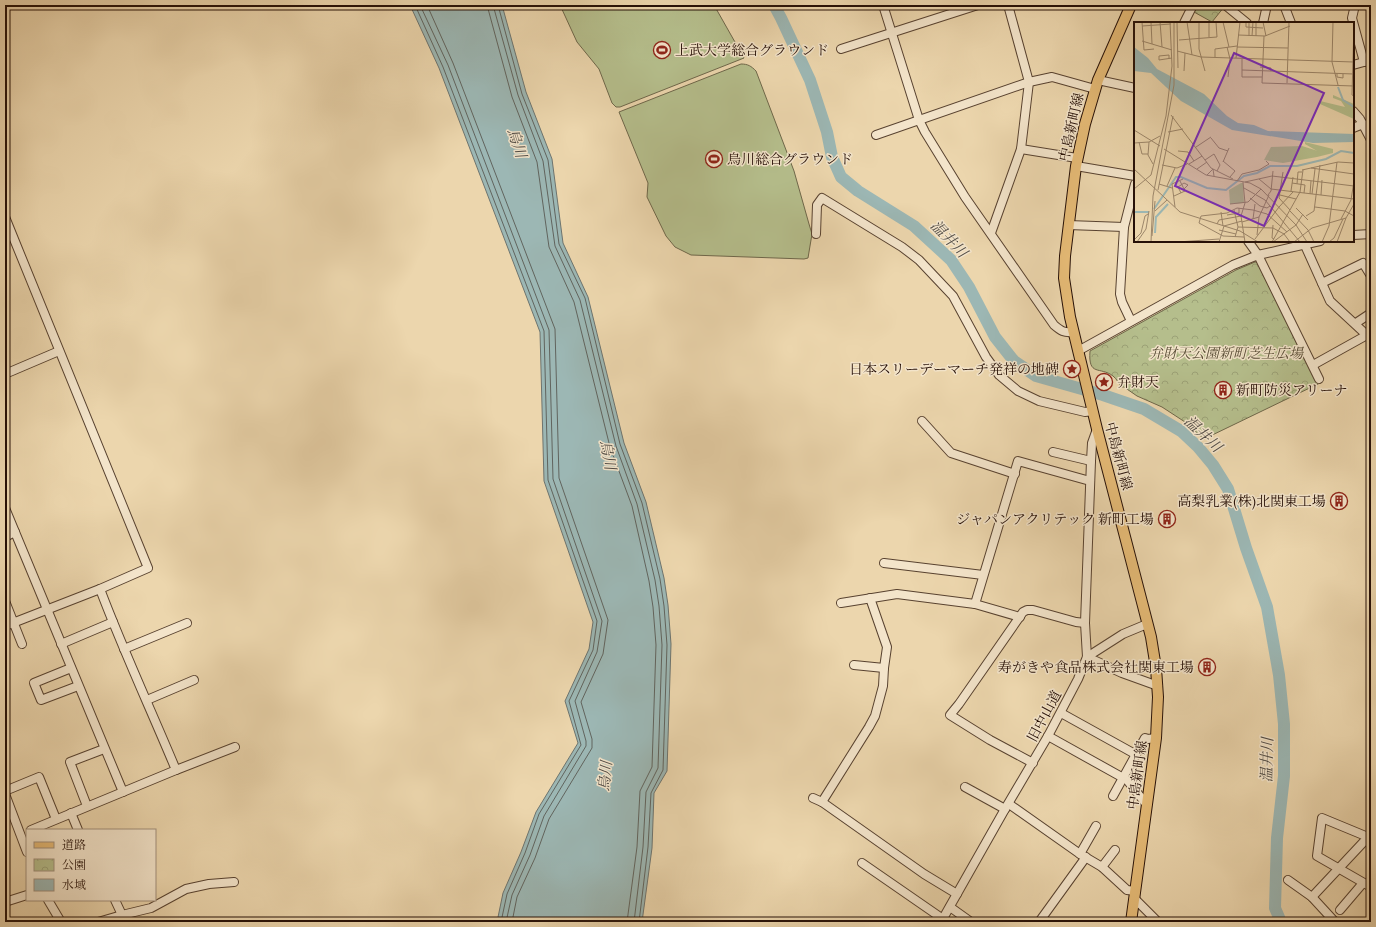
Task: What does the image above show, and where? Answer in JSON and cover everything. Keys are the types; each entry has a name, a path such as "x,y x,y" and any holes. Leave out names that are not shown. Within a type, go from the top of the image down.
{"main road":[{"name":"中島新町線","path":"1131,5 1096,84 1077,162 1068,225 1064,278 1073,332 1148,624 1154,651 1158,686 1156,738 1131,922"}],"street":[{"path":"883,5 919,120 965,197 1054,325 1061,331 1067,333 1073,332"},
{"path":"841,48 978,5"},
{"path":"991,233 1021,149 1029,82 1008,5"},
{"path":"1184,22 1193,5"},
{"path":"1225,5 1247,22"},
{"path":"1263,22 1267,5"},
{"path":"1284,5 1291,22"},
{"path":"1353,22 1352,18 1355,5"},
{"path":"1354,24 1367,61 1354,65"},
{"path":"876,135 1029,82 1052,77 1134,88"},
{"path":"1354,112 1360,118 1371,140"},
{"path":"1354,128 1363,124"},
{"path":"1021,149 1134,176"},
{"path":"1132,321 1122,302 1120,294 1124,227 1134,188"},
{"path":"816,234 817,205 822,198 902,246 919,260 953,296 986,357 999,375 1018,391 1039,400 1085,412 1092,408"},
{"path":"5,217 148,568 100,589 5,626"},
{"path":"1068,225 1124,227"},
{"path":"1354,235 1371,234"},
{"path":"1249,242 1258,255 1319,379"},
{"path":"1078,351 1233,265 1258,255 1304,243 1330,301 1356,323 1369,337 1313,365"},
{"path":"1322,283 1363,263 1371,276"},
{"path":"1356,323 1371,313"},
{"path":"5,374 60,351"},
{"path":"922,421 951,453 1015,474"},
{"name":"旧中山道","path":"942,920 1061,713 1087,657 1085,623 1090,481 1092,443 1097,430"},
{"path":"1053,452 1091,461"},
{"path":"975,604 1018,461 1090,481"},
{"path":"5,508 122,792"},
{"path":"5,537 15,532"},
{"path":"884,563 983,575"},
{"path":"100,589 176,770"},
{"path":"841,603 897,594 975,604 1020,617"},
{"path":"822,802 875,716 883,686 887,647 870,598"},
{"path":"5,601 22,644"},
{"path":"1033,763 990,740 950,715 1023,612 1033,610 1076,622 1085,623"},
{"path":"61,644 113,622"},
{"path":"124,649 187,623"},
{"path":"1087,657 1123,634 1148,624"},
{"path":"1087,657 1122,673 1158,686"},
{"path":"854,665 884,668"},
{"path":"71,668 34,683 41,700 78,686"},
{"path":"147,700 194,680"},
{"path":"1061,713 1135,754"},
{"path":"1048,736 1127,780 1147,805"},
{"path":"1112,796 1145,738 1156,738"},
{"path":"33,829 235,747"},
{"path":"87,806 70,762 104,749"},
{"path":"5,791 39,777 56,819"},
{"path":"965,787 1007,806 1102,867 1127,890 1135,895 1158,922"},
{"path":"5,794 23,833 26,847"},
{"path":"813,798 822,802 924,874 957,894"},
{"path":"70,813 78,829"},
{"path":"1312,897 1338,868 1369,835 1322,818 1317,856 1338,868 1363,883 1371,887"},
{"path":"1039,922 1083,856 1096,826"},
{"path":"1102,867 1115,850"},
{"path":"862,863 942,920"},
{"path":"1288,880 1312,897 1335,922"},
{"path":"98,922 151,908 186,889 209,884 234,882"},
{"path":"1340,910 1363,883"},
{"path":"6,900 26,895"},
{"path":"49,901 61,922"},
{"path":"115,901 122,915"},
{"path":"950,907 972,922"}],"green space":[{"name":"上武大学総合グラウンド","path":"560,5 714,5 744,58 620,107 616,107 612,103 599,69 577,42"},
{"path":"1197,5 1222,5 1224,7 1212,22 1194,12"},
{"name":"烏川総合グラウンド","path":"741,64 746,64 756,71 794,171 812,234 808,258 691,255 675,247 666,236 647,197 648,183 619,112"},
{"name":"弁財天公園新町芝生広場","path":"1255,262 1259,262 1320,383 1204,439 1185,422 1162,407 1137,396 1124,387 1121,387 1117,380 1108,373 1093,368 1090,359 1090,351 1236,270"}],"water":[{"name":"烏川","path":"410,5 502,5 526,92 552,159 563,243 588,297 624,443 646,502 664,578 671,644 667,771 654,793 652,848 642,922 497,922 503,893 521,852 536,812 578,743 565,701 589,649 593,622 544,481 540,332 439,68"}],"waterway":[{"name":"温井川","path":"774,5 810,80 827,132 832,157 841,177 858,191 914,226 951,260 969,287 995,337 1014,361 1036,376 1103,395 1144,409 1181,431 1198,447 1213,465 1228,489 1246,548 1267,607 1279,675 1284,724 1284,776 1277,838 1275,908 1281,922"}],"place":[{"name":"上武大学総合グラウンド","path":"662,50"},
{"name":"烏川総合グラウンド","path":"714,159"},
{"name":"日本スリーデーマーチ発祥の地碑","path":"1072,369"},
{"name":"弁財天","path":"1104,382"},
{"name":"新町防災アリーナ","path":"1223,390"},
{"name":"高梨乳業(株)北関東工場","path":"1339,501"},
{"name":"ジャパンアクリテック 新町工場","path":"1167,519"},
{"name":"寿がきや食品株式会社関東工場","path":"1207,667"}]}
